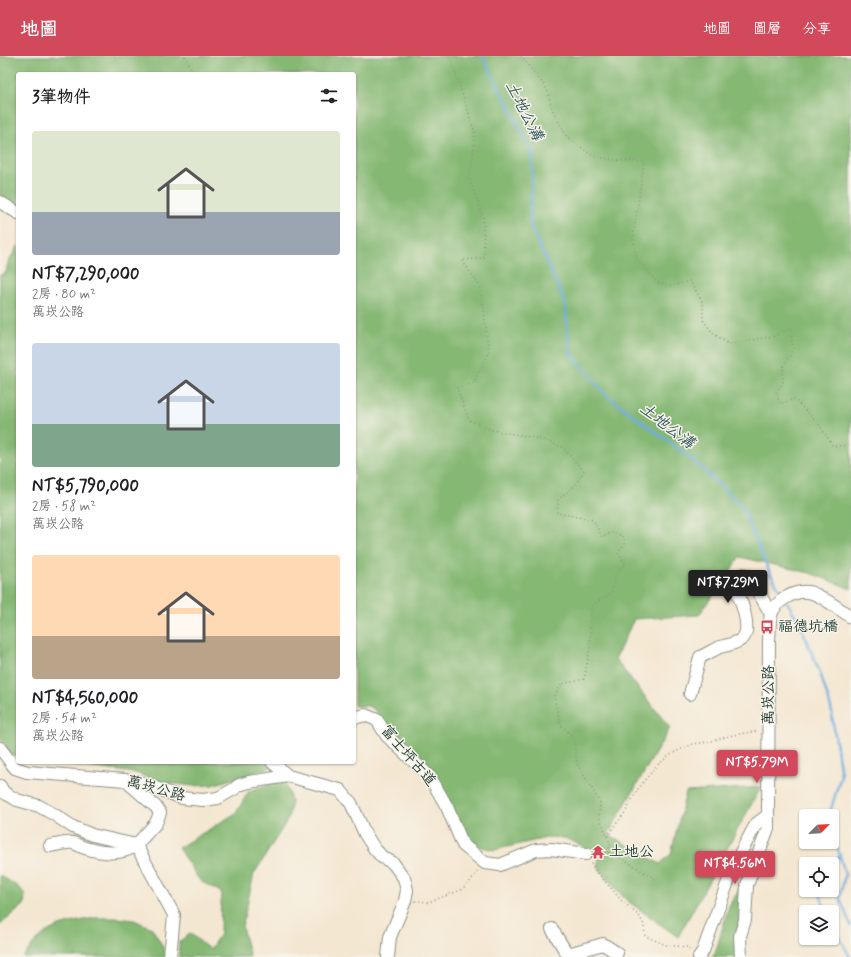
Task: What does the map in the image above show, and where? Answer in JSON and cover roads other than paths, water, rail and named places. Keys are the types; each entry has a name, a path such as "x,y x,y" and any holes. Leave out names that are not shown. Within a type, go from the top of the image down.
{"street":[{"path":"0,202 16,212"},
{"path":"690,694 700,657 734,643 743,637 746,630 746,620 734,582 736,577 744,574 749,576 773,611 780,602 797,592 808,592 851,617"},
{"name":"萬崁公路","path":"741,957 740,936 745,920 748,884 768,828 770,640 773,611"},
{"name":"富士坪古道","path":"356,717 365,715 377,720 387,736 430,777 447,807 463,845 485,863 500,865 536,850 551,849 586,854"},
{"name":"萬崁公路","path":"0,748 15,768 27,772 125,780 143,783 182,798 202,800 218,798 239,785 288,776 340,790 351,803 365,834 374,848 382,857 393,863 404,878 407,890 405,901 390,937 388,957"},
{"path":"274,764 288,776"},
{"path":"50,846 73,843 85,848 110,852 132,849 156,823 160,813 156,807 125,780"},
{"path":"0,786 3,792 17,800 39,806 73,828 92,835 136,844"},
{"path":"701,954 734,866 756,824 768,815"},
{"path":"136,844 174,915 170,957"},
{"path":"552,929 569,956 603,944 617,953"}],"waterway":[{"name":"土地公溝","path":"482,56 533,154 530,225 565,302 570,353 605,394 693,460 742,506 769,571 783,596"},
{"name":"土地公溝","path":"787,602 800,624 820,673 831,708 841,775 831,809"},
{"name":"土地公溝","path":"838,849 845,874 840,898 851,926"},
{"name":"土地公溝","path":"821,897 824,905"},
{"name":"土地公溝","path":"839,936 850,957"}],"place":[{"name":"福德坑橋","path":"767,627"},
{"name":"土地公","path":"598,852"}]}
